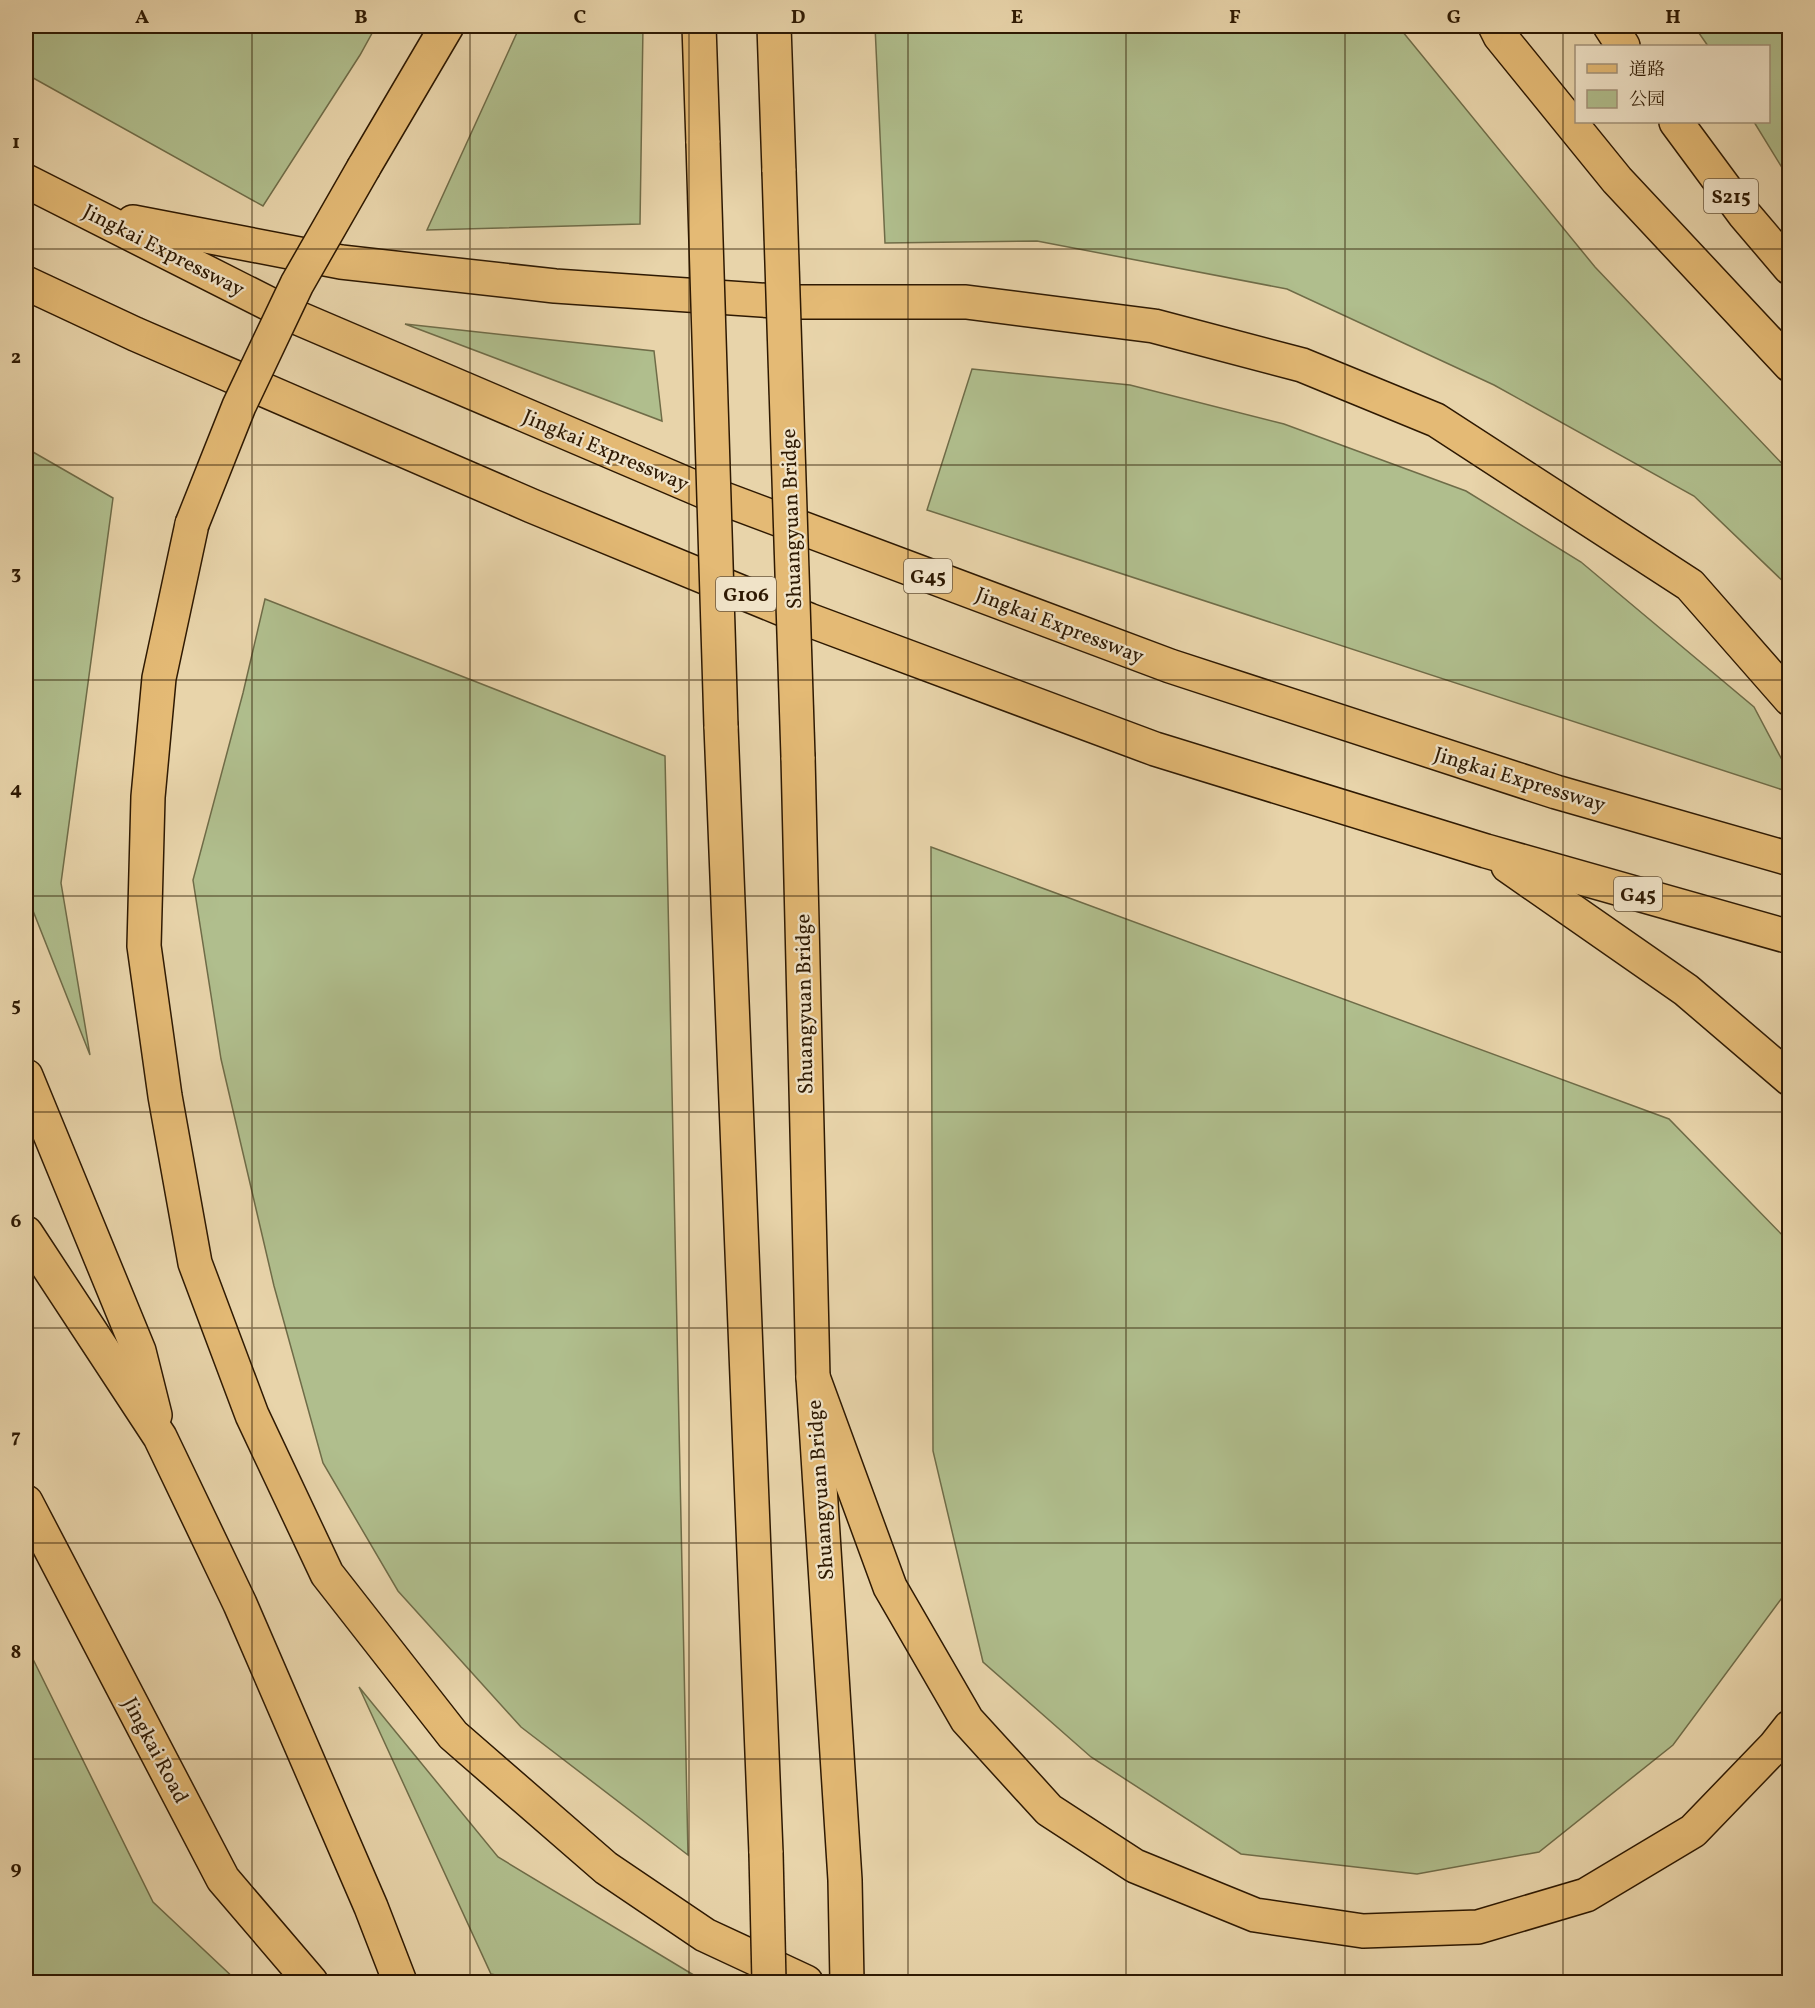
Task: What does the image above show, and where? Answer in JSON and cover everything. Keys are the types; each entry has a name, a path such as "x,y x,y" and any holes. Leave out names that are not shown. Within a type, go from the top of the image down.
{"main road":[{"path":"447,26 297,284 240,406 192,524 159,678 148,797 144,946 165,1096 195,1263 252,1415 327,1574 453,1734 606,1868 705,1935 806,1983"},
{"path":"699,26 721,726 766,1853 769,1983"},
{"name":"Shuangyuan Bridge","path":"774,26 798,757 813,1377 845,1880 848,1983"},
{"path":"1610,26 1622,45"},
{"path":"1496,29 1617,180 1790,365"},
{"name":"S215","path":"1677,123 1744,214 1790,268"},
{"name":"Jingkai Expressway","path":"26,181 98,215 291,315 702,491 1170,666 1556,792 1790,859"},
{"path":"98,215 341,262 555,286 790,302 966,302 1154,326 1302,365 1436,420 1690,585 1790,699"},
{"name":"G106","path":"26,283 135,334 532,506 809,620 1155,749 1486,851"},
{"path":"1486,851 1686,990 1790,1079"},
{"name":"G45","path":"1486,851 1790,937"},
{"path":"26,1076 139,1351 160,1437"},
{"path":"26,1233 160,1437 240,1604 371,1907 400,1983"},
{"path":"813,1377 890,1587 967,1720 1048,1810 1135,1866 1255,1915 1363,1931 1478,1927 1586,1895 1693,1831 1775,1746 1790,1727"},
{"name":"Jingkai Road","path":"26,1502 223,1879 311,1983"}],"green space":[{"path":"26,26 376,26 360,55 263,206 26,74"},
{"path":"520,26 643,26 640,224 427,230"},
{"path":"875,26 1398,26 1595,267 1789,471 1789,587 1694,496 1494,385 1287,289 1037,241 885,243"},
{"path":"1694,26 1789,26 1789,179 1755,123 1770,123 1770,45 1707,45"},
{"path":"405,324 654,351 662,421"},
{"path":"972,369 1130,385 1284,424 1466,491 1581,562 1754,707 1789,773 1789,792 927,510"},
{"path":"26,448 113,498 61,883 90,1055 26,893"},
{"path":"265,599 665,756 688,1855 521,1727 398,1591 323,1463 274,1286 221,1059 193,880 243,693"},
{"path":"931,847 1669,1119 1789,1242 1790,1581 1787,1591 1673,1745 1539,1852 1417,1874 1241,1854 1091,1757 983,1662 933,1451"},
{"path":"26,1645 153,1902 238,1982 26,1982"},
{"path":"359,1687 498,1857 697,1977 697,1982 529,1982 491,1974"}]}
